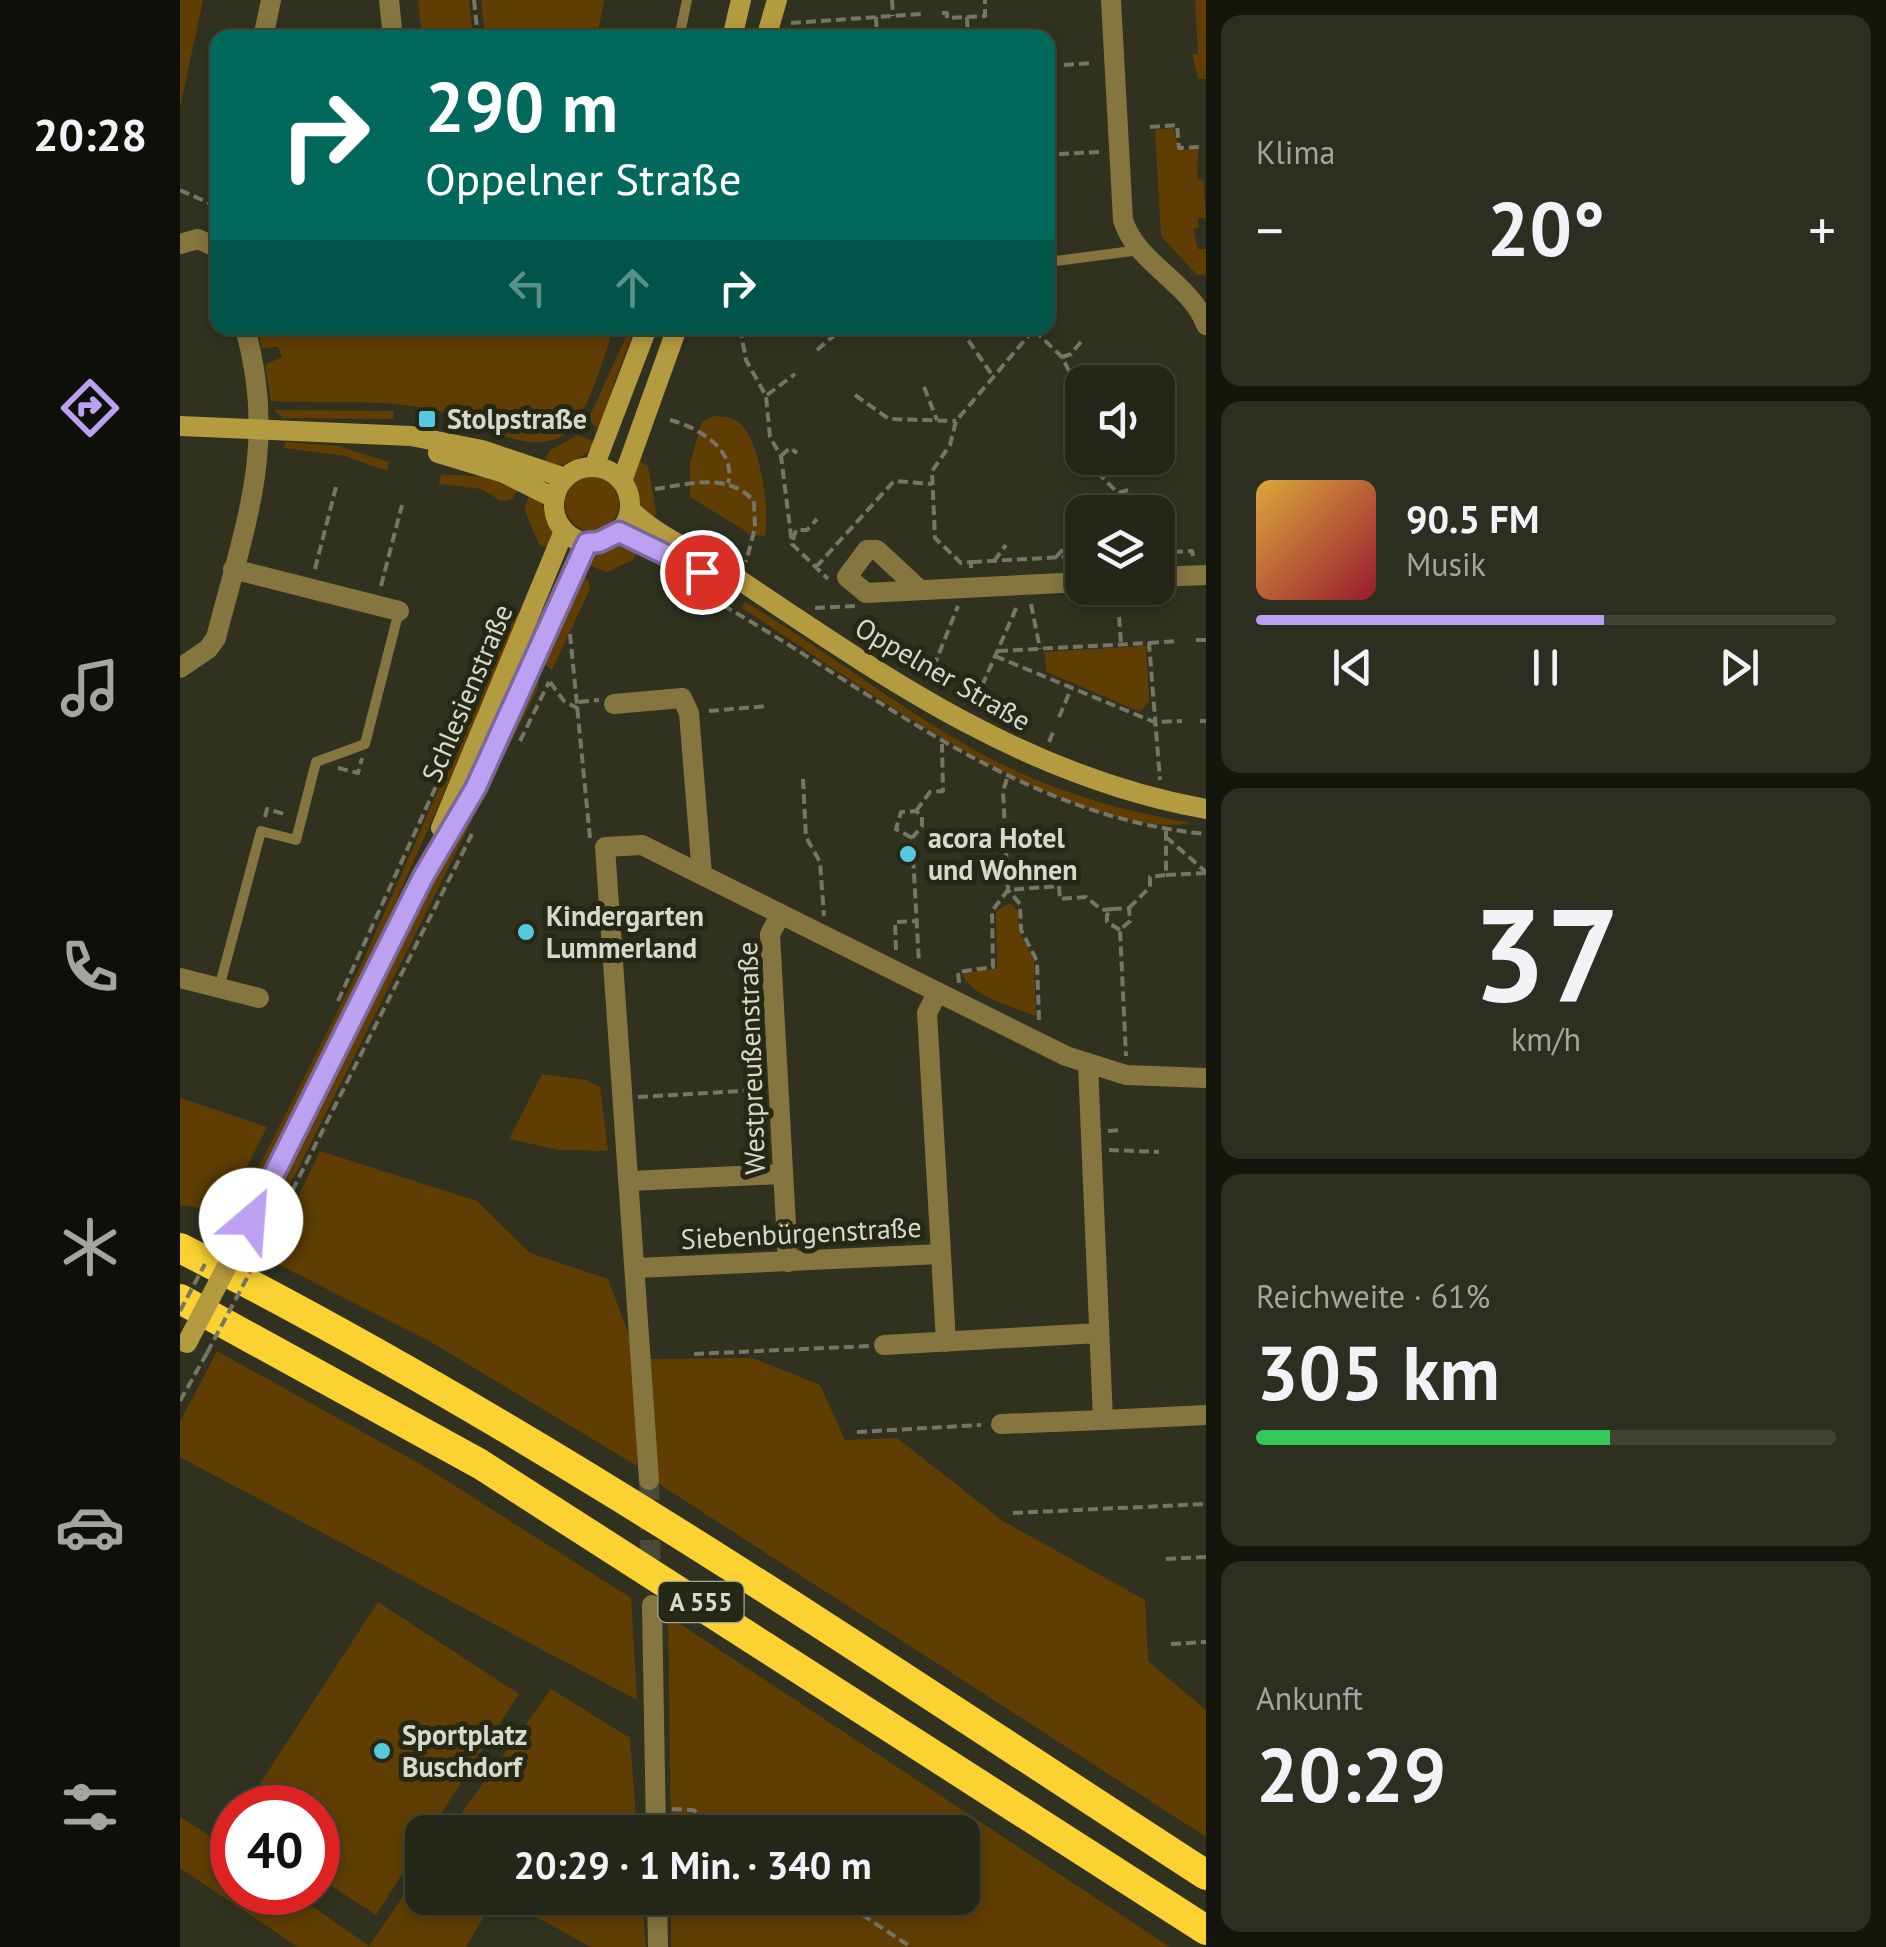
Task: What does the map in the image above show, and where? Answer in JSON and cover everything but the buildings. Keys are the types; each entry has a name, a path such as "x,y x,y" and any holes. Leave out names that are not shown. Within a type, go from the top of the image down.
{"highway":[{"name":"A 555","path":"180,1248 315,1318 512,1432 781,1600 1206,1876"},
{"name":"A 555","path":"180,1299 480,1464 1206,1930"}],"street":[{"path":"265,30 272,0"},
{"path":"389,0 392,30"},
{"path":"734,30 741,0"},
{"path":"768,30 777,0"},
{"path":"1110,0 1123,220 1141,250 1196,307 1206,325"},
{"path":"180,244 210,238"},
{"path":"180,668 208,649 216,638 261,452 262,407 247,335"},
{"path":"594,467 644,335"},
{"path":"565,478 554,498 558,522 564,531 587,543 619,532 630,509 622,481 674,335"},
{"path":"180,426 411,436 459,445 565,478 594,467 622,481"},
{"path":"374,435 504,474 554,498"},
{"name":"Oppelner Straße","path":"630,509 921,700 1007,747 1162,800 1206,809"},
{"name":"Schlesienstraße","path":"423,877 458,781 564,531"},
{"name":"Oppelner Straße","path":"619,532 824,637"},
{"name":"Schlesienstraße","path":"183,1349 423,877 476,787 587,543"},
{"path":"920,590 877,550 868,550 848,577 866,593 1065,583"},
{"path":"233,568 399,612"},
{"path":"1175,576 1206,575"},
{"path":"614,704 682,698 689,713 702,874"},
{"name":"Westpreußenstraße","path":"598,850 642,845 1088,1064 1152,1079 1206,1078"},
{"path":"598,850 624,1098 649,1480"},
{"name":"Westpreußenstraße","path":"781,914 770,934 788,1262"},
{"path":"180,978 260,998"},
{"path":"929,988 941,1254"},
{"path":"1088,1064 1103,1420"},
{"path":"630,1182 782,1174"},
{"name":"Siebenbürgenstraße","path":"636,1268 941,1254 946,1342"},
{"path":"884,1345 1100,1333"},
{"path":"1001,1424 1206,1415"},
{"path":"652,1605 655,1815"},
{"path":"657,1915 658,1947"}],"lane":[{"path":"681,30 687,0"},
{"path":"1055,261 1141,250"},
{"path":"219,988 261,831 296,840 316,762 365,744 399,612"}],"path":[{"path":"474,0 477,30"},
{"path":"892,0 893,16"},
{"path":"942,13 947,13 947,18 985,16 984,0"},
{"path":"791,23 921,14"},
{"path":"967,16 968,30"},
{"path":"876,17 877,30"},
{"path":"1064,66 1114,62"},
{"path":"1150,127 1177,126 1178,148 1199,147"},
{"path":"1059,154 1119,151"},
{"path":"180,190 210,203"},
{"path":"741,335 746,360 766,396 770,436 781,456 792,544 829,580 848,577"},
{"path":"817,350 834,335"},
{"path":"965,335 994,378"},
{"path":"1029,335 956,421 950,445 932,472 935,538 961,563 1065,557"},
{"path":"1040,335 1066,365"},
{"path":"1062,356 1071,354 1084,338"},
{"path":"766,396 795,374"},
{"path":"924,387 937,420"},
{"path":"856,395 889,419 956,421"},
{"path":"670,420 710,436 726,460 730,474 727,484"},
{"path":"781,456 790,448 797,453"},
{"path":"1100,475 1118,493 1128,490"},
{"path":"654,489 712,480 743,490 754,501 754,528 746,562"},
{"path":"816,567 894,481 932,484"},
{"path":"310,588 336,487"},
{"path":"376,606 402,505"},
{"path":"792,544 796,530 807,530 817,520"},
{"path":"994,561 1006,545"},
{"path":"1056,558 1065,548"},
{"path":"1175,552 1192,551"},
{"path":"921,700 969,588 971,562"},
{"path":"1027,584 1040,649"},
{"path":"982,686 1027,584"},
{"path":"816,608 860,606 866,593"},
{"path":"1119,618 1121,645"},
{"path":"570,634 598,850"},
{"path":"1196,640 1206,640"},
{"path":"997,653 1177,641"},
{"path":"1149,643 1162,800"},
{"path":"997,653 1154,722 1182,722"},
{"path":"515,750 550,682 556,694 580,709"},
{"path":"1059,717 1071,688"},
{"path":"689,713 767,706"},
{"path":"912,838 896,830 896,818 901,812 916,810 930,792 943,791 942,744"},
{"path":"337,1003 440,778"},
{"path":"1007,778 1003,791 1008,890 1020,904 1021,930 1036,961 1044,1044"},
{"path":"803,779 806,837 823,875 825,936"},
{"path":"261,831 267,809 302,818"},
{"path":"916,810 922,826 912,838 917,921 929,988"},
{"path":"180,1401 272,1231 480,818"},
{"path":"1166,876 1166,834 1206,873"},
{"path":"960,1003 958,972 993,967 992,912 1008,890 1059,886 1060,899 1086,897 1102,910 1129,908 1150,886 1150,877 1206,873"},
{"path":"1120,930 1130,921 1129,908"},
{"path":"1112,909 1107,922 1120,930"},
{"path":"898,972 894,922 917,921"},
{"path":"1120,930 1126,1054"},
{"path":"624,1098 777,1089"},
{"path":"1090,1150 1159,1152"},
{"path":"694,1354 884,1345"},
{"path":"857,1432 1001,1424"},
{"path":"1012,1513 1206,1504"},
{"path":"1166,1559 1206,1558"},
{"path":"1171,1644 1206,1642"},
{"path":"655,1808 693,1810 702,1815"},
{"path":"863,1915 911,1947"}],"shaded area":[{"path":"180,0 203,0 180,107"},
{"path":"418,0 469,0 472,30 421,30"},
{"path":"481,0 604,0 598,30 484,30"},
{"path":"1195,0 1206,0 1206,79 1198,79 1192,54 1198,54"},
{"path":"1173,128 1180,150 1198,149 1197,179 1203,180 1206,218 1198,218 1198,228 1193,229 1198,249 1206,249 1206,274 1197,275 1161,236 1155,130"},
{"path":"259,335 612,335 579,417 562,436 534,442 504,436 425,408 382,403 271,401 265,365 282,357 278,347 262,348"},
{"path":"627,335 632,335 614,383 603,433 588,420"},
{"path":"274,410 394,411 393,419 283,418"},
{"path":"714,416 737,421 752,442 764,492 765,536 752,535 690,497 690,463 702,422"},
{"path":"578,435 600,444 568,465 543,464 550,450"},
{"path":"286,442 338,446 389,462 387,471 345,456 283,448"},
{"path":"633,457 648,466 656,512 653,521 635,492"},
{"path":"441,474 496,478 520,487 512,499 501,501 481,489 439,484"},
{"path":"592,477 611,485 619,504 611,523 592,531 573,523 565,504 573,485"},
{"path":"531,491 550,518 553,551 539,544 524,509"},
{"path":"614,544 639,546 633,560 607,572 585,564 589,553"},
{"path":"576,574 588,580 590,589 552,670 545,664"},
{"path":"745,602 917,715 1001,764 1081,796 1192,823 1142,822 1085,807 1023,781 897,710 742,608"},
{"path":"525,610 370,960 241,1215 236,1212 364,959 515,616"},
{"path":"1146,646 1149,701 1140,712 1047,672 1044,652"},
{"path":"539,673 538,688 298,1169 267,1228 261,1226"},
{"path":"1010,903 1018,911 1019,932 1034,960 1036,1016 984,995 962,974 997,968 996,911"},
{"path":"542,1074 585,1080 600,1087 608,1151 559,1150 509,1139"},
{"path":"180,1098 267,1127 224,1212 180,1205"},
{"path":"320,1151 477,1201 530,1253 608,1279 636,1354 637,1466 431,1342 268,1259"},
{"path":"217,1351 422,1465 631,1598 637,1700 180,1457 180,1422"},
{"path":"753,1358 820,1385 845,1440 897,1438 1003,1521 1145,1600 1148,1661 1206,1710 1206,1837 656,1482 650,1359"},
{"name":"Sportplatz Buschdorf","path":"378,1602 519,1694 440,1815 405,1815 405,1870 376,1915 340,1891 340,1785 259,1785"},
{"path":"668,1616 970,1815 671,1815"},
{"path":"551,1689 630,1738 636,1815 460,1815"},
{"path":"180,1817 210,1836 210,1888 180,1868"},
{"path":"980,1822 1170,1947 671,1947 671,1915 980,1915"},
{"path":"405,1894 405,1915 485,1915 466,1947 298,1947 250,1915 325,1915 369,1946"},
{"path":"533,1915 643,1915 646,1947 591,1947"}],"tunnel":[{"path":"649,1480 651,1583"}],"place":[{"name":"Stolpstraße","path":"427,419"},
{"name":"acora Hotel und Wohnen","path":"908,854"},
{"name":"Kindergarten Lummerland","path":"526,932"},
{"name":"Sportplatz Buschdorf","path":"382,1751"}],"route":[{"path":"251,1220 423,877 476,787 572,567 587,543 610,539 619,532 702,572"}]}
